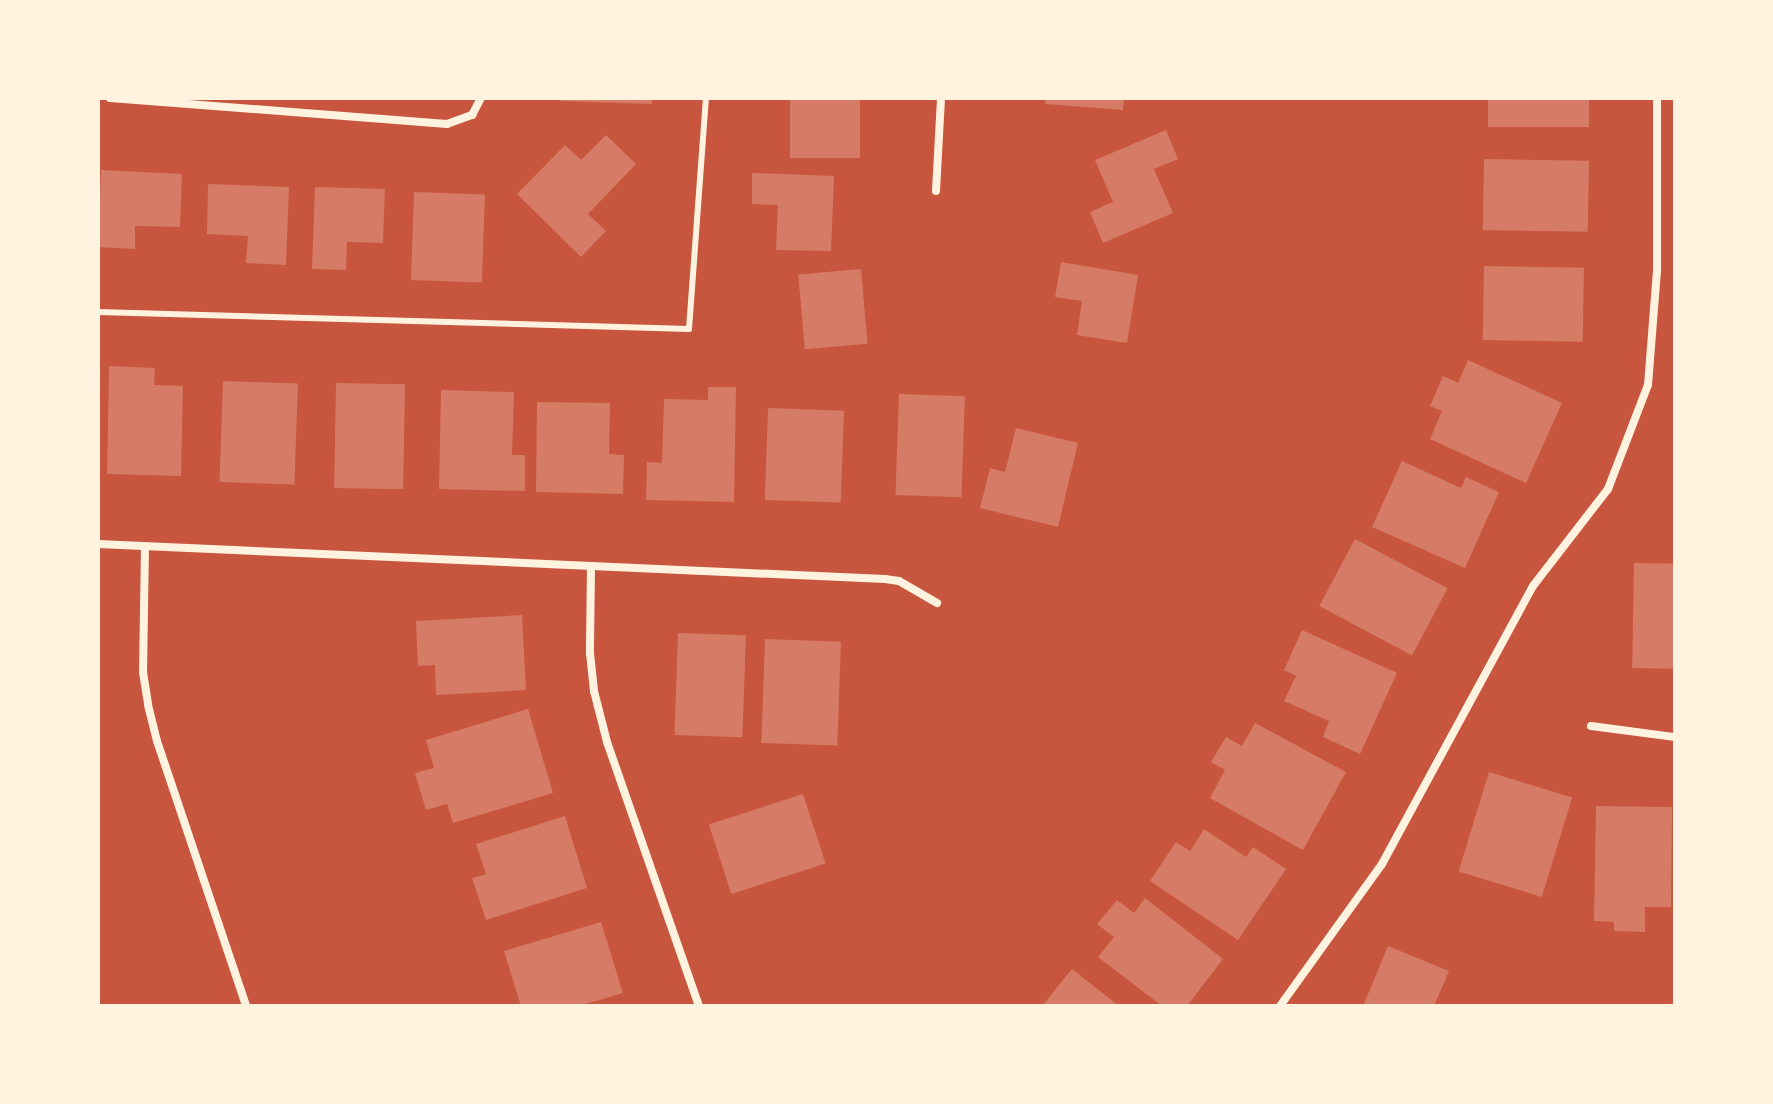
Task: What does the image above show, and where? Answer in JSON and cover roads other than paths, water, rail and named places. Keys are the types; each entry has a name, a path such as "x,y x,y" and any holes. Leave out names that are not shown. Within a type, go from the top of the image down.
{"street":[{"path":"110,98 447,124 472,115 481,98"},
{"path":"936,191 941,98"},
{"path":"1280,1006 1382,864 1533,586 1608,489 1648,385 1657,271 1657,98"},
{"path":"98,544 885,579 899,581 937,603"},
{"path":"145,546 143,672 148,705 157,741 246,1006"},
{"path":"591,566 590,653 597,704 607,742 699,1006"},
{"path":"1591,726 1675,737"}],"lane":[{"path":"98,312 689,329 706,98"}]}
